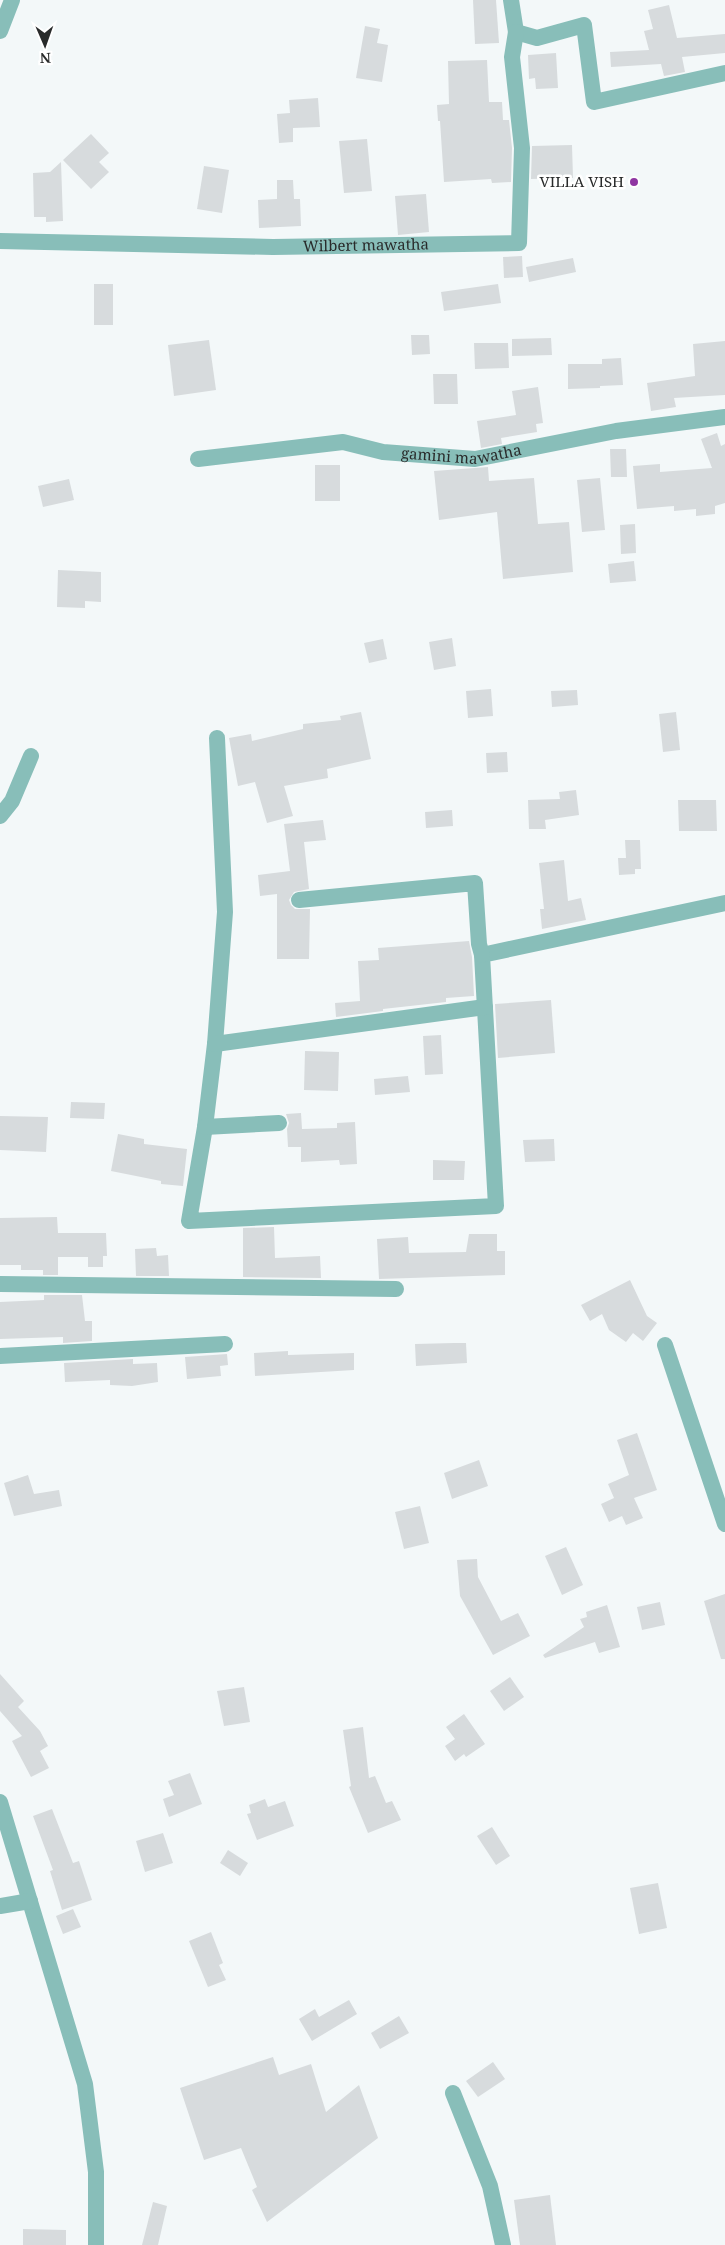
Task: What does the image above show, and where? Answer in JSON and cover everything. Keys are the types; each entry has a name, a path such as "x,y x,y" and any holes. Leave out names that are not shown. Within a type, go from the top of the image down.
{"street":[{"path":"0,31 12,0"},
{"path":"511,0 516,32 537,38 584,24 594,102 725,73"},
{"name":"Wilbert mawatha","path":"0,241 273,247 519,243 522,148 512,58 516,32"},
{"name":"gamini mawatha","path":"198,459 343,442 383,452 475,459 616,431 725,417"},
{"path":"217,738 225,912 215,1044 205,1127 190,1221 496,1206 482,955 479,944 475,883 299,900"},
{"path":"0,816 12,801 31,756"},
{"path":"482,955 725,903"},
{"path":"215,1044 485,1007"},
{"path":"205,1127 279,1124"},
{"path":"0,1284 396,1289"},
{"path":"0,1356 225,1344"},
{"path":"665,1345 725,1524"},
{"path":"0,1802 85,2084 96,2172 96,2245"},
{"path":"0,1906 30,1901"},
{"path":"452,2093 490,2186 503,2245"}],"building":[{"path":"473,0 496,0 499,43 475,44"},
{"path":"669,5 677,38 725,34 725,53 682,57 685,72 664,76 661,64 611,67 610,52 649,50 644,31 653,29 648,10"},
{"path":"365,26 380,29 377,43 388,45 382,82 356,78"},
{"path":"556,53 558,88 536,89 535,78 529,79 528,55"},
{"path":"487,60 489,102 502,102 503,120 509,120 512,148 511,182 492,183 491,179 444,182 440,121 438,121 437,105 449,104 448,61"},
{"path":"318,98 320,127 293,128 293,142 279,143 277,114 290,113 289,100"},
{"path":"91,134 109,153 99,162 109,172 91,189 63,160"},
{"path":"367,139 372,191 344,193 339,141"},
{"path":"572,145 573,178 531,179 532,146"},
{"path":"61,162 63,221 46,222 46,217 34,217 33,173 50,172"},
{"path":"204,166 229,170 222,213 197,209"},
{"path":"277,180 293,180 294,199 300,199 301,226 259,228 258,200 277,199"},
{"path":"426,194 429,232 398,235 395,196"},
{"path":"522,256 523,277 504,278 503,257"},
{"path":"573,258 576,272 529,282 526,267"},
{"path":"94,284 113,284 113,325 94,325"},
{"path":"498,284 501,303 444,311 441,292"},
{"path":"411,335 429,335 430,354 412,355"},
{"path":"551,338 552,355 512,356 512,339"},
{"path":"209,340 216,390 174,396 168,345"},
{"path":"725,341 725,395 674,398 676,407 651,411 647,383 695,376 693,344"},
{"path":"474,343 508,343 509,368 475,369"},
{"path":"621,358 623,385 568,389 568,364 602,364 602,359"},
{"path":"433,374 457,374 458,404 434,404"},
{"path":"538,387 543,423 536,424 537,432 501,438 502,444 481,448 477,421 516,415 512,391"},
{"path":"717,433 721,446 725,444 725,503 715,506 715,514 696,516 696,509 674,511 674,506 637,509 633,466 660,464 660,472 712,468 701,439"},
{"path":"610,449 626,449 627,477 611,477"},
{"path":"315,465 340,465 340,501 315,501"},
{"path":"488,467 489,481 534,478 538,524 569,522 573,572 503,579 497,512 439,520 434,471"},
{"path":"600,478 605,530 582,532 577,480"},
{"path":"69,479 74,500 43,507 38,486"},
{"path":"635,524 636,553 621,554 620,525"},
{"path":"634,561 636,581 610,583 608,564"},
{"path":"58,570 101,572 101,602 85,601 85,608 57,607"},
{"path":"452,638 456,666 434,670 429,642"},
{"path":"383,639 387,659 369,663 364,643"},
{"path":"491,689 493,716 468,718 466,691"},
{"path":"577,690 578,705 552,707 551,691"},
{"path":"361,712 371,759 327,769 328,778 284,786 293,816 267,823 255,782 238,786 229,738 251,734 252,741 303,729 303,724 341,720 340,716"},
{"path":"676,712 680,750 663,752 659,714"},
{"path":"507,752 508,772 487,773 486,753"},
{"path":"576,790 579,815 545,820 546,829 529,829 528,800 560,799 559,792"},
{"path":"678,800 716,800 717,831 679,831"},
{"path":"452,810 453,826 426,828 425,812"},
{"path":"323,820 326,840 304,842 309,889 294,892 289,900 295,909 310,909 309,959 277,959 277,894 260,896 258,875 290,871 284,824"},
{"path":"625,840 640,840 641,869 635,869 635,874 619,875 618,858 626,858"},
{"path":"564,860 568,901 581,898 586,920 542,929 540,909 544,909 539,863"},
{"path":"469,941 472,957 474,996 446,998 446,1002 383,1009 383,1011 336,1017 335,1003 360,1001 358,961 379,960 378,948"},
{"path":"551,1000 555,1053 498,1058 495,1004"},
{"path":"441,1035 443,1074 425,1075 423,1036"},
{"path":"305,1051 339,1052 338,1091 304,1090"},
{"path":"408,1076 410,1092 375,1095 374,1079"},
{"path":"71,1102 105,1103 104,1119 70,1118"},
{"path":"301,1113 302,1129 337,1128 337,1123 355,1122 357,1164 340,1165 339,1160 301,1162 301,1147 288,1147 287,1129 289,1123 286,1114"},
{"path":"0,1116 48,1117 46,1152 0,1150"},
{"path":"118,1134 144,1139 144,1144 187,1149 183,1186 161,1184 161,1181 111,1171"},
{"path":"554,1139 555,1161 525,1162 523,1140"},
{"path":"433,1160 465,1161 464,1180 433,1180"},
{"path":"57,1217 58,1233 106,1233 107,1256 103,1256 103,1267 88,1267 88,1257 58,1257 58,1275 43,1275 43,1270 21,1270 21,1265 0,1265 0,1218"},
{"path":"274,1227 275,1258 320,1256 321,1278 243,1277 243,1228"},
{"path":"469,1234 497,1234 497,1251 505,1251 505,1275 379,1279 377,1239 408,1237 409,1253 466,1252"},
{"path":"156,1248 157,1256 168,1255 169,1276 136,1276 135,1249"},
{"path":"630,1280 647,1316 657,1323 643,1341 633,1333 626,1342 609,1330 602,1314 590,1321 581,1305"},
{"path":"44,1295 82,1295 85,1321 92,1321 92,1341 63,1343 63,1337 0,1339 0,1302 44,1300"},
{"path":"466,1343 467,1363 416,1366 415,1344"},
{"path":"288,1351 288,1355 354,1353 354,1370 255,1376 254,1353"},
{"path":"227,1354 228,1365 220,1366 221,1376 187,1379 185,1357"},
{"path":"133,1359 133,1364 157,1363 158,1382 132,1386 110,1385 110,1380 65,1382 64,1363"},
{"path":"637,1433 657,1490 634,1498 643,1518 626,1525 622,1516 609,1522 601,1504 614,1498 608,1484 629,1475 617,1440"},
{"path":"479,1460 488,1486 452,1499 444,1473"},
{"path":"28,1475 34,1494 59,1490 62,1506 14,1516 4,1483"},
{"path":"420,1506 429,1543 404,1549 395,1512"},
{"path":"566,1547 583,1585 562,1595 545,1556"},
{"path":"477,1559 478,1577 501,1621 518,1613 530,1636 493,1655 460,1596 457,1560"},
{"path":"725,1594 725,1659 721,1659 704,1601"},
{"path":"660,1602 665,1625 642,1630 637,1607"},
{"path":"607,1605 620,1647 599,1653 595,1642 545,1658 543,1655 584,1627 580,1619 587,1617 586,1612"},
{"path":"0,1674 24,1701 18,1707 40,1731 48,1746 40,1751 49,1768 31,1777 12,1741 22,1736 0,1711"},
{"path":"510,1677 524,1697 504,1711 490,1691"},
{"path":"244,1687 250,1722 224,1726 217,1691"},
{"path":"464,1714 485,1744 466,1757 464,1754 455,1761 445,1746 455,1739 446,1727"},
{"path":"363,1727 369,1778 375,1776 386,1803 392,1801 401,1820 368,1833 349,1787 351,1786 343,1730"},
{"path":"190,1773 202,1804 169,1817 163,1799 174,1795 168,1781"},
{"path":"265,1799 268,1807 285,1801 294,1826 257,1840 247,1814 251,1813 249,1805"},
{"path":"52,1809 73,1863 79,1861 92,1900 62,1910 50,1871 53,1870 33,1816"},
{"path":"492,1827 510,1856 496,1865 477,1836"},
{"path":"163,1833 173,1863 145,1872 136,1841"},
{"path":"228,1850 248,1863 240,1876 220,1863"},
{"path":"658,1883 667,1928 639,1934 630,1888"},
{"path":"73,1909 81,1927 63,1934 56,1916"},
{"path":"211,1932 223,1963 219,1965 226,1980 208,1987 189,1941"},
{"path":"349,2000 357,2014 312,2041 299,2019 315,2009 319,2017"},
{"path":"399,2016 409,2033 380,2049 371,2033"},
{"path":"273,2057 279,2075 311,2064 326,2112 359,2085 378,2138 267,2222 252,2190 257,2187 241,2148 204,2160 180,2088"},
{"path":"493,2062 505,2079 478,2097 466,2081"},
{"path":"550,2195 556,2245 520,2245 514,2200"},
{"path":"153,2202 167,2206 158,2245 142,2245"},
{"path":"23,2229 66,2230 66,2245 23,2245"}],"place":[{"name":"VILLA VISH","path":"634,182"}]}
